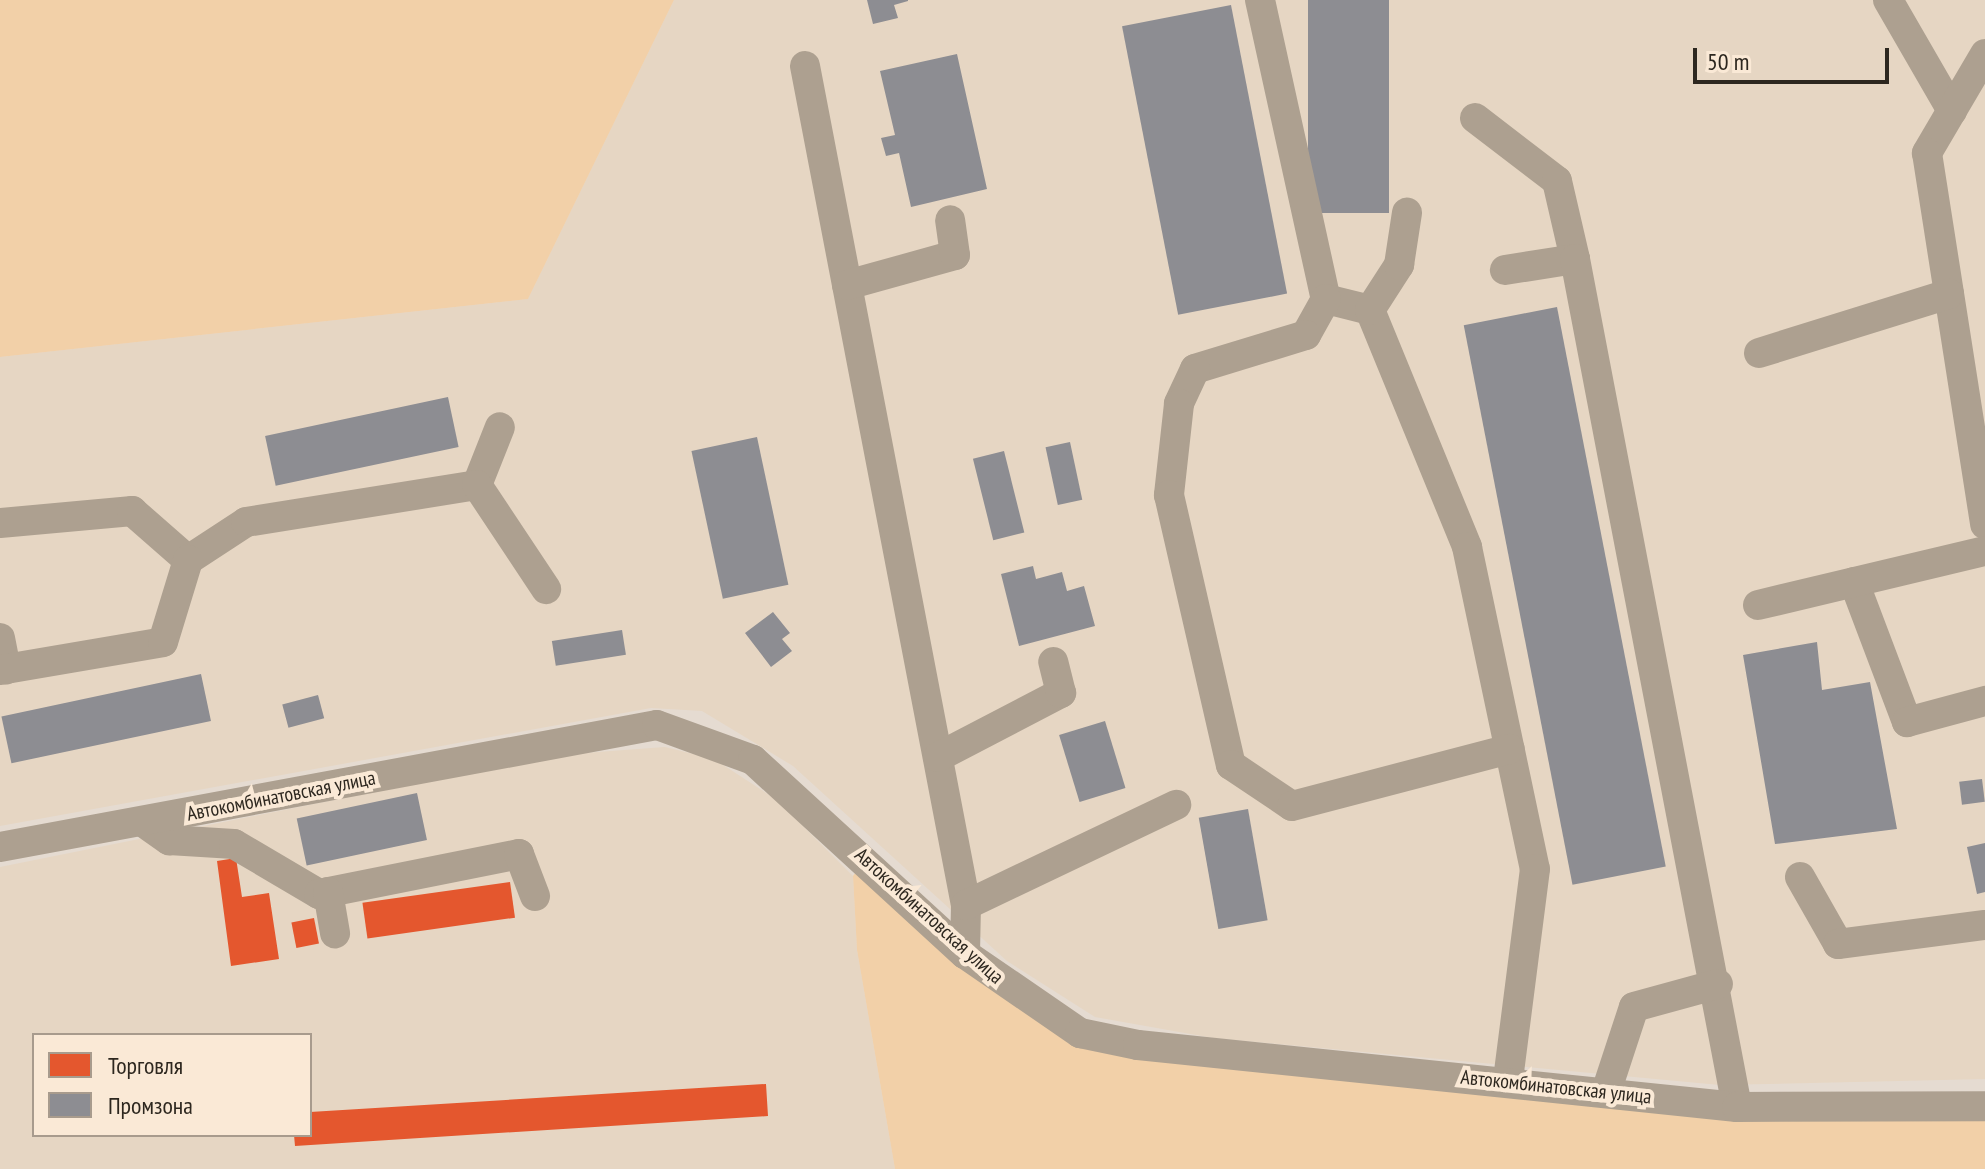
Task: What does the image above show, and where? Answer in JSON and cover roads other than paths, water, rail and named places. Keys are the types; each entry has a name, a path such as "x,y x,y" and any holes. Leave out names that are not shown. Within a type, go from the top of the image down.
{"street":[{"path":"1260,0 1326,299 1306,335 1195,369 1179,404 1169,495 1231,765 1292,806 1510,749"},
{"path":"1888,0 1952,111"},
{"path":"1985,54 1927,153 1985,525"},
{"path":"805,66 966,905 965,954"},
{"path":"1475,118 1557,181 1718,984 1737,1107"},
{"path":"1370,310 1399,265 1407,213"},
{"path":"847,285 955,255 950,220"},
{"path":"1505,270 1575,259"},
{"path":"1759,353 1949,294"},
{"path":"1326,299 1370,310"},
{"path":"1370,310 1467,547 1535,869 1508,1081"},
{"path":"477,485 500,427"},
{"path":"0,638 3,670 163,642 188,560 246,522 477,485"},
{"path":"477,485 546,589"},
{"path":"0,523 132,511 188,560"},
{"path":"1758,605 1985,551"},
{"path":"1854,582 1907,722 1985,701"},
{"path":"938,757 1061,693 1053,662"},
{"name":"Автокомбинатовская улица","path":"0,847 657,725 753,760 965,954 1080,1033 1138,1045 1737,1107 1985,1106"},
{"path":"966,905 1176,805"},
{"path":"143,822 169,840 234,844 319,894 519,854 535,896"},
{"path":"1800,877 1838,944 1985,925"},
{"path":"328,892 335,933"},
{"path":"1606,1092 1634,1007 1718,984"}]}
